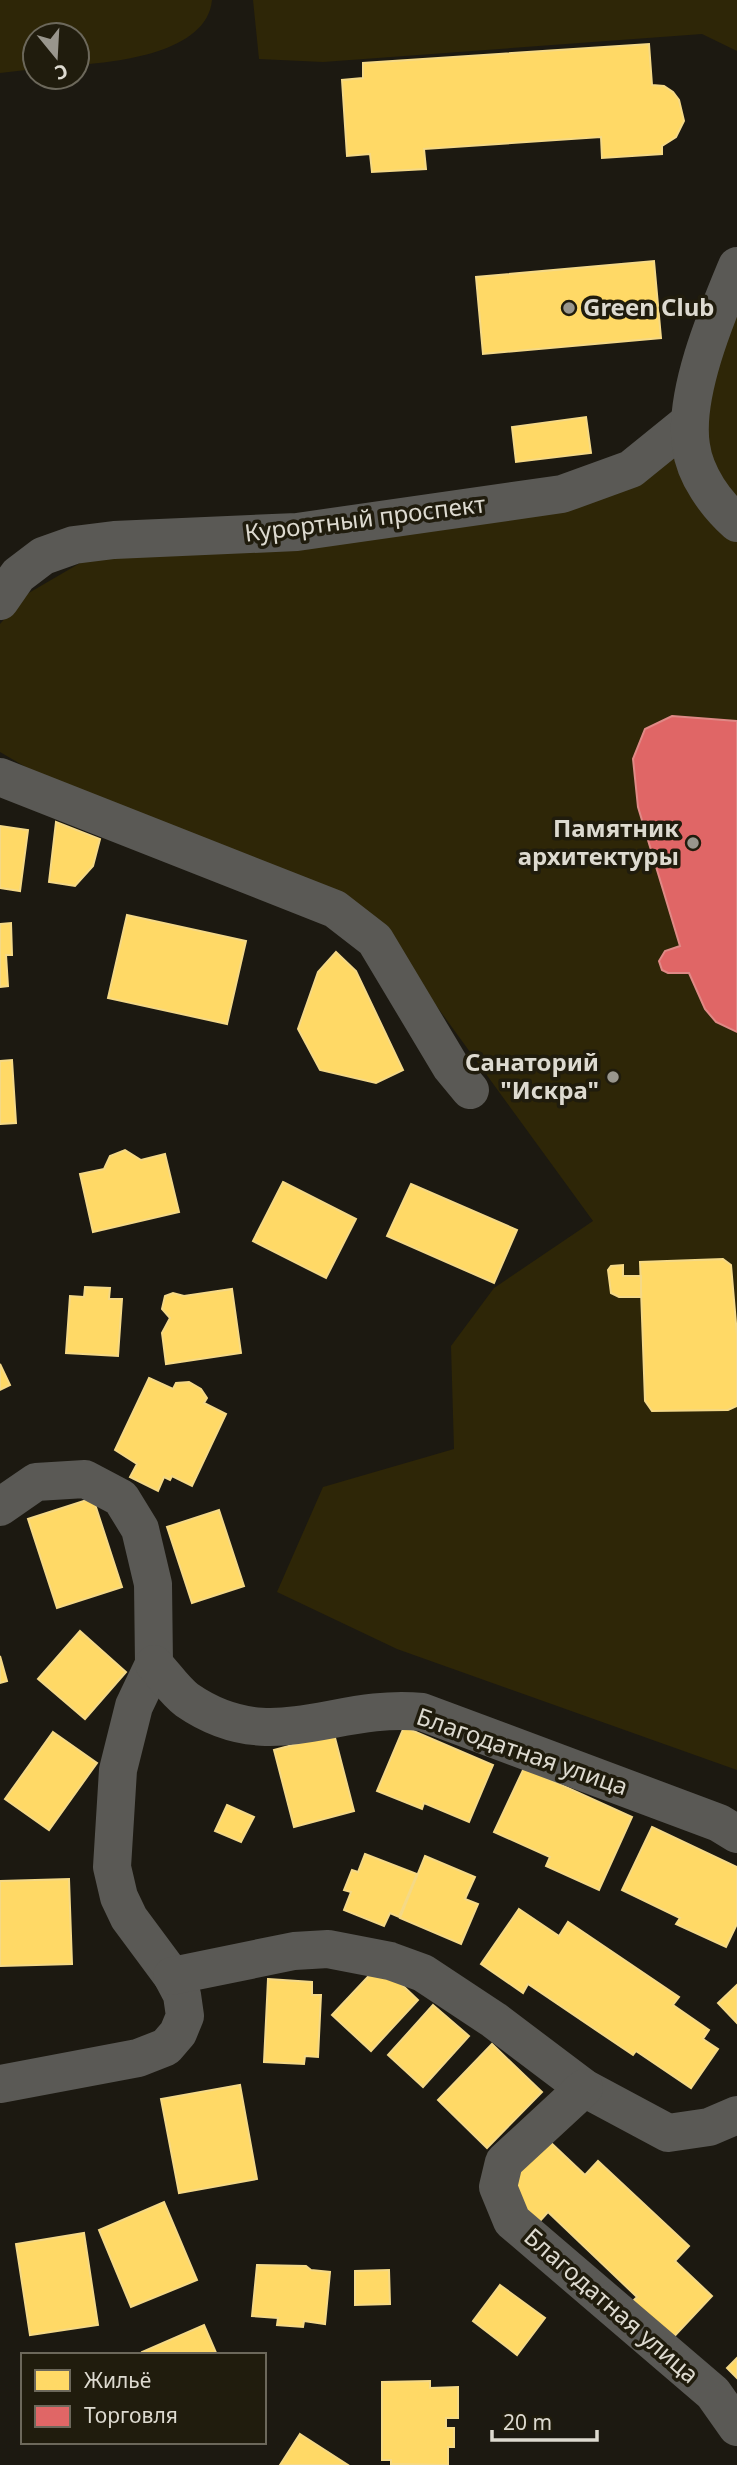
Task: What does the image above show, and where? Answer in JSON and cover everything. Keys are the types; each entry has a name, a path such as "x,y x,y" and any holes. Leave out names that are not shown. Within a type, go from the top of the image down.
{"street":[{"path":"737,266 711,329 689,422 691,450 715,503 737,523"},
{"name":"Курортный проспект","path":"0,601 18,575 43,556 74,545 114,540 297,532 562,494 631,470 689,422"},
{"path":"0,777 335,909 375,940 451,1067 470,1090"},
{"path":"0,1507 36,1482 85,1479 121,1498 140,1529 153,1584 154,1664 134,1706 118,1770 112,1867 119,1897 129,1918 172,1976 182,1995 185,2016 178,2033 166,2047 138,2058 0,2084"},
{"name":"Благодатная улица","path":"154,1664 186,1699 236,1723 262,1729 295,1727 393,1709 422,1712 719,1823 737,1834"},
{"path":"172,1976 294,1951 328,1949 390,1961 423,1973 584,2088 668,2133 709,2127 737,2115"},
{"name":"Благодатная улица","path":"584,2088 504,2162 498,2187 512,2221 713,2393 737,2427"}],"shaded area":[{"path":"0,0 212,0 206,18 194,32 178,43 158,51 114,61 91,63 91,21 21,21 21,71 0,73"},
{"path":"253,0 737,0 737,51 702,34 323,62 259,59"},
{"name":"Санаторий \"Искра\"","path":"737,277 737,1770 397,1649 277,1592 323,1487 454,1449 451,1346 494,1288 593,1221 387,938 46,779 0,752 0,624 27,594 87,559 560,498 686,431"}],"building: Жильё":[{"path":"649,44 652,85 664,86 673,92 679,100 684,121 676,137 662,146 662,154 602,158 601,137 424,149 426,169 372,172 370,154 347,156 342,80 363,78 363,63"},
{"name":"Green Club","path":"654,261 661,338 483,354 476,277"},
{"path":"586,417 591,453 516,462 512,427"},
{"path":"56,822 100,839 93,866 75,886 49,882"},
{"path":"0,826 28,830 20,891 0,888"},
{"path":"127,915 246,941 227,1024 108,998"},
{"path":"11,923 12,955 6,955 8,986 0,987 0,924"},
{"path":"336,952 356,971 403,1070 376,1083 320,1070 298,1029 318,972"},
{"path":"12,1060 16,1123 0,1124 0,1061"},
{"path":"125,1150 141,1160 165,1154 179,1212 93,1232 80,1174 104,1169 110,1156"},
{"path":"283,1182 356,1219 326,1278 253,1241"},
{"path":"411,1184 517,1230 494,1283 387,1236"},
{"path":"723,1259 731,1265 737,1335 737,1406 728,1410 652,1411 645,1401 640,1262"},
{"path":"623,1265 623,1276 641,1276 641,1297 619,1297 611,1293 608,1270 611,1266"},
{"path":"85,1287 110,1288 109,1299 122,1299 118,1356 66,1353 70,1296 84,1297"},
{"path":"232,1289 241,1353 166,1364 162,1333 170,1318 162,1309 165,1296 173,1293 184,1296"},
{"path":"0,1364 10,1385 0,1390"},
{"path":"149,1378 173,1389 176,1383 189,1382 201,1389 207,1398 204,1403 226,1414 192,1486 172,1476 170,1480 164,1477 158,1491 130,1477 137,1464 115,1450"},
{"path":"93,1498 122,1587 57,1608 28,1519"},
{"path":"219,1510 244,1586 192,1603 167,1527"},
{"path":"80,1631 126,1672 85,1719 38,1679"},
{"path":"0,1656 7,1681 0,1683"},
{"path":"404,1727 493,1765 469,1822 424,1803 422,1809 377,1791"},
{"path":"53,1732 97,1763 49,1830 5,1799"},
{"path":"334,1734 354,1811 294,1827 274,1750"},
{"path":"524,1768 632,1817 599,1890 546,1866 550,1857 494,1832"},
{"path":"227,1805 254,1817 241,1842 215,1831"},
{"path":"652,1827 737,1867 737,1924 726,1947 676,1924 680,1918 622,1890"},
{"path":"365,1854 417,1874 399,1917 390,1913 384,1926 344,1910 351,1892 344,1890 352,1870 358,1872"},
{"path":"425,1856 475,1877 465,1899 478,1904 461,1944 400,1918"},
{"path":"69,1879 72,1964 0,1966 0,1881"},
{"path":"519,1909 559,1936 568,1922 679,1997 673,2005 709,2030 703,2039 718,2049 691,2088 636,2051 633,2055 528,1984 523,1993 481,1964"},
{"path":"380,1964 418,2000 371,2051 332,2015"},
{"path":"268,1979 312,1982 312,1995 321,1995 318,2057 305,2056 304,2064 264,2062"},
{"path":"737,1985 737,2023 718,2003"},
{"path":"433,2005 469,2036 423,2087 388,2055"},
{"path":"492,2044 542,2092 487,2148 438,2100"},
{"path":"240,2085 257,2179 179,2193 161,2099"},
{"path":"548,2140 585,2175 598,2161 689,2246 675,2261 712,2296 667,2344 628,2306 637,2297 548,2212 539,2222 502,2187"},
{"path":"164,2202 197,2280 131,2307 99,2230"},
{"path":"84,2233 98,2325 30,2335 16,2244"},
{"path":"257,2265 306,2266 311,2270 330,2272 325,2324 304,2321 303,2327 277,2325 278,2318 252,2316"},
{"path":"389,2270 390,2304 355,2305 355,2271"},
{"path":"500,2285 545,2318 517,2355 473,2321"},
{"path":"204,2325 216,2353 142,2353"},
{"path":"737,2358 737,2378 727,2368"},
{"path":"430,2381 430,2388 458,2387 458,2418 446,2418 446,2428 454,2428 454,2447 448,2447 448,2465 391,2464 391,2460 382,2460 382,2382"},
{"path":"300,2434 348,2465 280,2465"}],"building: Торговля":[{"name":"Памятник архитектуры","path":"672,716 737,721 737,1032 716,1022 705,1009 689,973 668,973 662,970 659,961 665,951 680,946 638,807 633,759 645,729"}],"place":[{"name":"Green Club","path":"569,308"},
{"name":"Памятник архитектуры","path":"693,843"},
{"name":"Санаторий \"Искра\"","path":"613,1077"}]}
